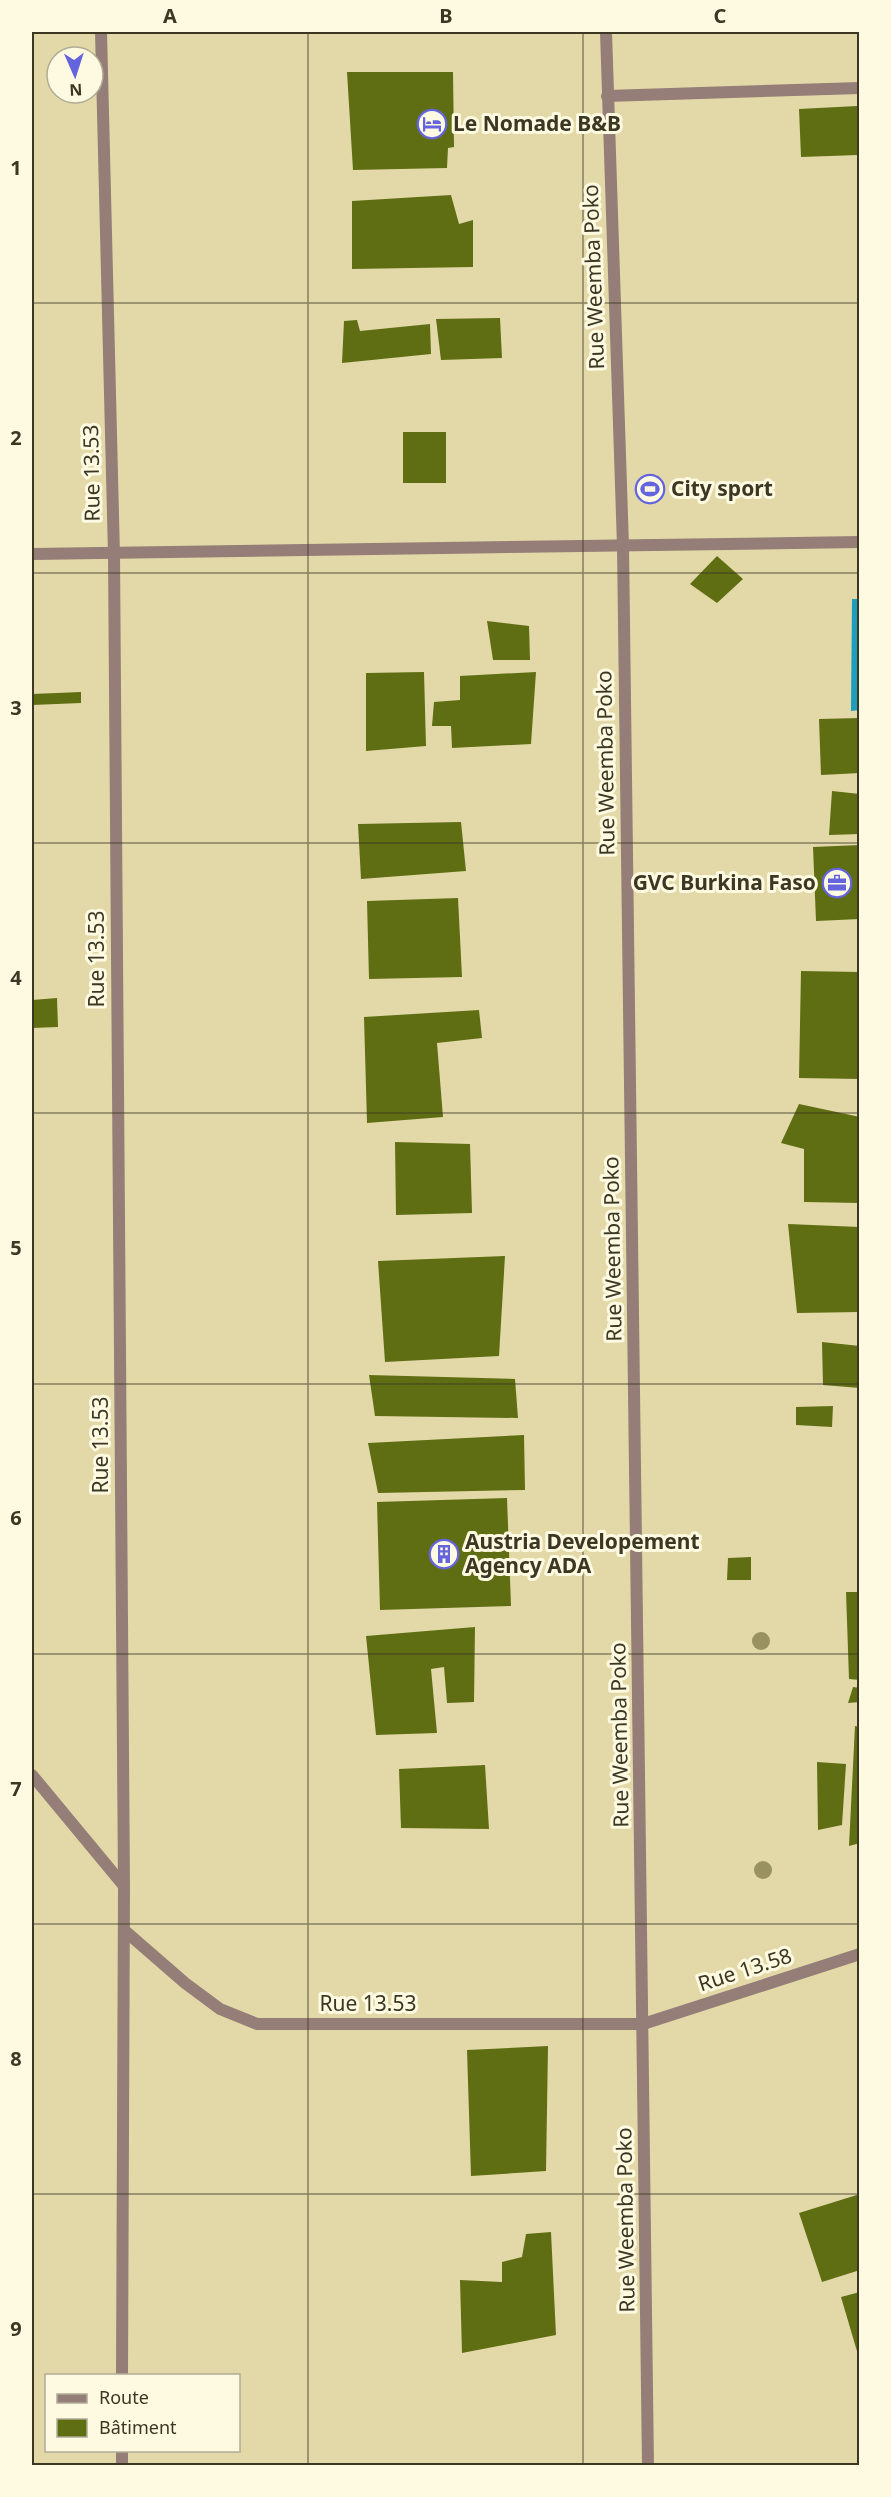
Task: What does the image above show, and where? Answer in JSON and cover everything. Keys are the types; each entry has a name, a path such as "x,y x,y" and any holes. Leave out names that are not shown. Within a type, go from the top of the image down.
{"street":[{"name":"Rue 13.53","path":"101,32 114,555 124,1886 122,2374"},
{"name":"Rue Weemba Poko","path":"606,32 622,546 644,2024 648,2466"},
{"path":"607,96 860,88"},
{"path":"32,554 114,555 860,542"},
{"path":"32,1775 124,1886"},
{"name":"Rue 13.53","path":"124,1930 184,1983 220,2009 257,2024 644,2024"},
{"name":"Rue 13.58","path":"644,2024 860,1954"}],"water":[{"path":"852,599 859,599 860,710 851,711"}],"building":[{"path":"347,72 453,72 454,147 448,148 447,168 353,170"},
{"path":"857,106 858,155 801,157 799,109"},
{"path":"451,195 459,224 473,220 473,267 352,269 352,201"},
{"path":"500,318 502,358 441,360 436,319"},
{"path":"357,320 360,331 430,324 431,354 342,363 344,321"},
{"path":"403,432 446,432 446,483 403,483"},
{"path":"717,556 743,579 717,603 690,584"},
{"path":"487,621 529,626 530,660 493,660"},
{"path":"424,672 426,746 366,751 366,673"},
{"path":"536,672 531,744 452,748 451,726 432,726 434,702 460,700 460,676"},
{"path":"81,692 81,703 32,705 32,694"},
{"path":"860,718 860,773 821,775 819,719"},
{"path":"832,791 860,794 860,834 829,835"},
{"path":"461,822 466,871 361,879 358,824"},
{"name":"GVC Burkina Faso","path":"860,845 860,919 816,921 813,847"},
{"path":"458,898 462,977 369,979 367,901"},
{"path":"801,971 860,972 860,1079 799,1078"},
{"path":"57,998 58,1027 32,1028 32,1000"},
{"path":"479,1010 482,1038 437,1043 443,1117 367,1123 364,1017"},
{"path":"799,1104 860,1117 860,1203 804,1202 804,1149 781,1143"},
{"path":"395,1142 470,1144 472,1213 396,1215"},
{"path":"788,1224 860,1227 860,1312 797,1313"},
{"path":"505,1256 499,1356 385,1362 378,1261"},
{"path":"822,1342 860,1346 860,1388 823,1385"},
{"path":"369,1375 515,1379 518,1418 375,1416"},
{"path":"833,1406 832,1427 796,1425 796,1407"},
{"path":"524,1435 525,1490 378,1493 368,1443"},
{"name":"Austria Developement Agency ADA","path":"507,1498 511,1606 380,1610 377,1502"},
{"path":"751,1557 751,1580 727,1580 728,1558"},
{"path":"846,1592 860,1592 860,1680 849,1679"},
{"path":"475,1627 474,1702 447,1703 444,1667 431,1669 437,1733 376,1735 366,1636"},
{"path":"853,1687 860,1688 860,1702 848,1703"},
{"path":"855,1726 860,1727 860,1843 849,1846"},
{"path":"817,1762 846,1764 842,1825 818,1830"},
{"path":"485,1765 489,1829 401,1828 399,1769"},
{"path":"548,2046 546,2171 471,2176 467,2050"},
{"path":"860,2194 860,2270 822,2282 799,2213"},
{"path":"551,2232 556,2335 462,2353 460,2280 502,2282 502,2262 522,2257 526,2234"},
{"path":"860,2292 860,2358 859,2358 841,2297"}],"place":[{"name":"Le Nomade B&B","path":"432,124"},
{"name":"City sport","path":"650,489"},
{"name":"GVC Burkina Faso","path":"837,883"},
{"name":"Austria Developement Agency ADA","path":"444,1554"}]}
